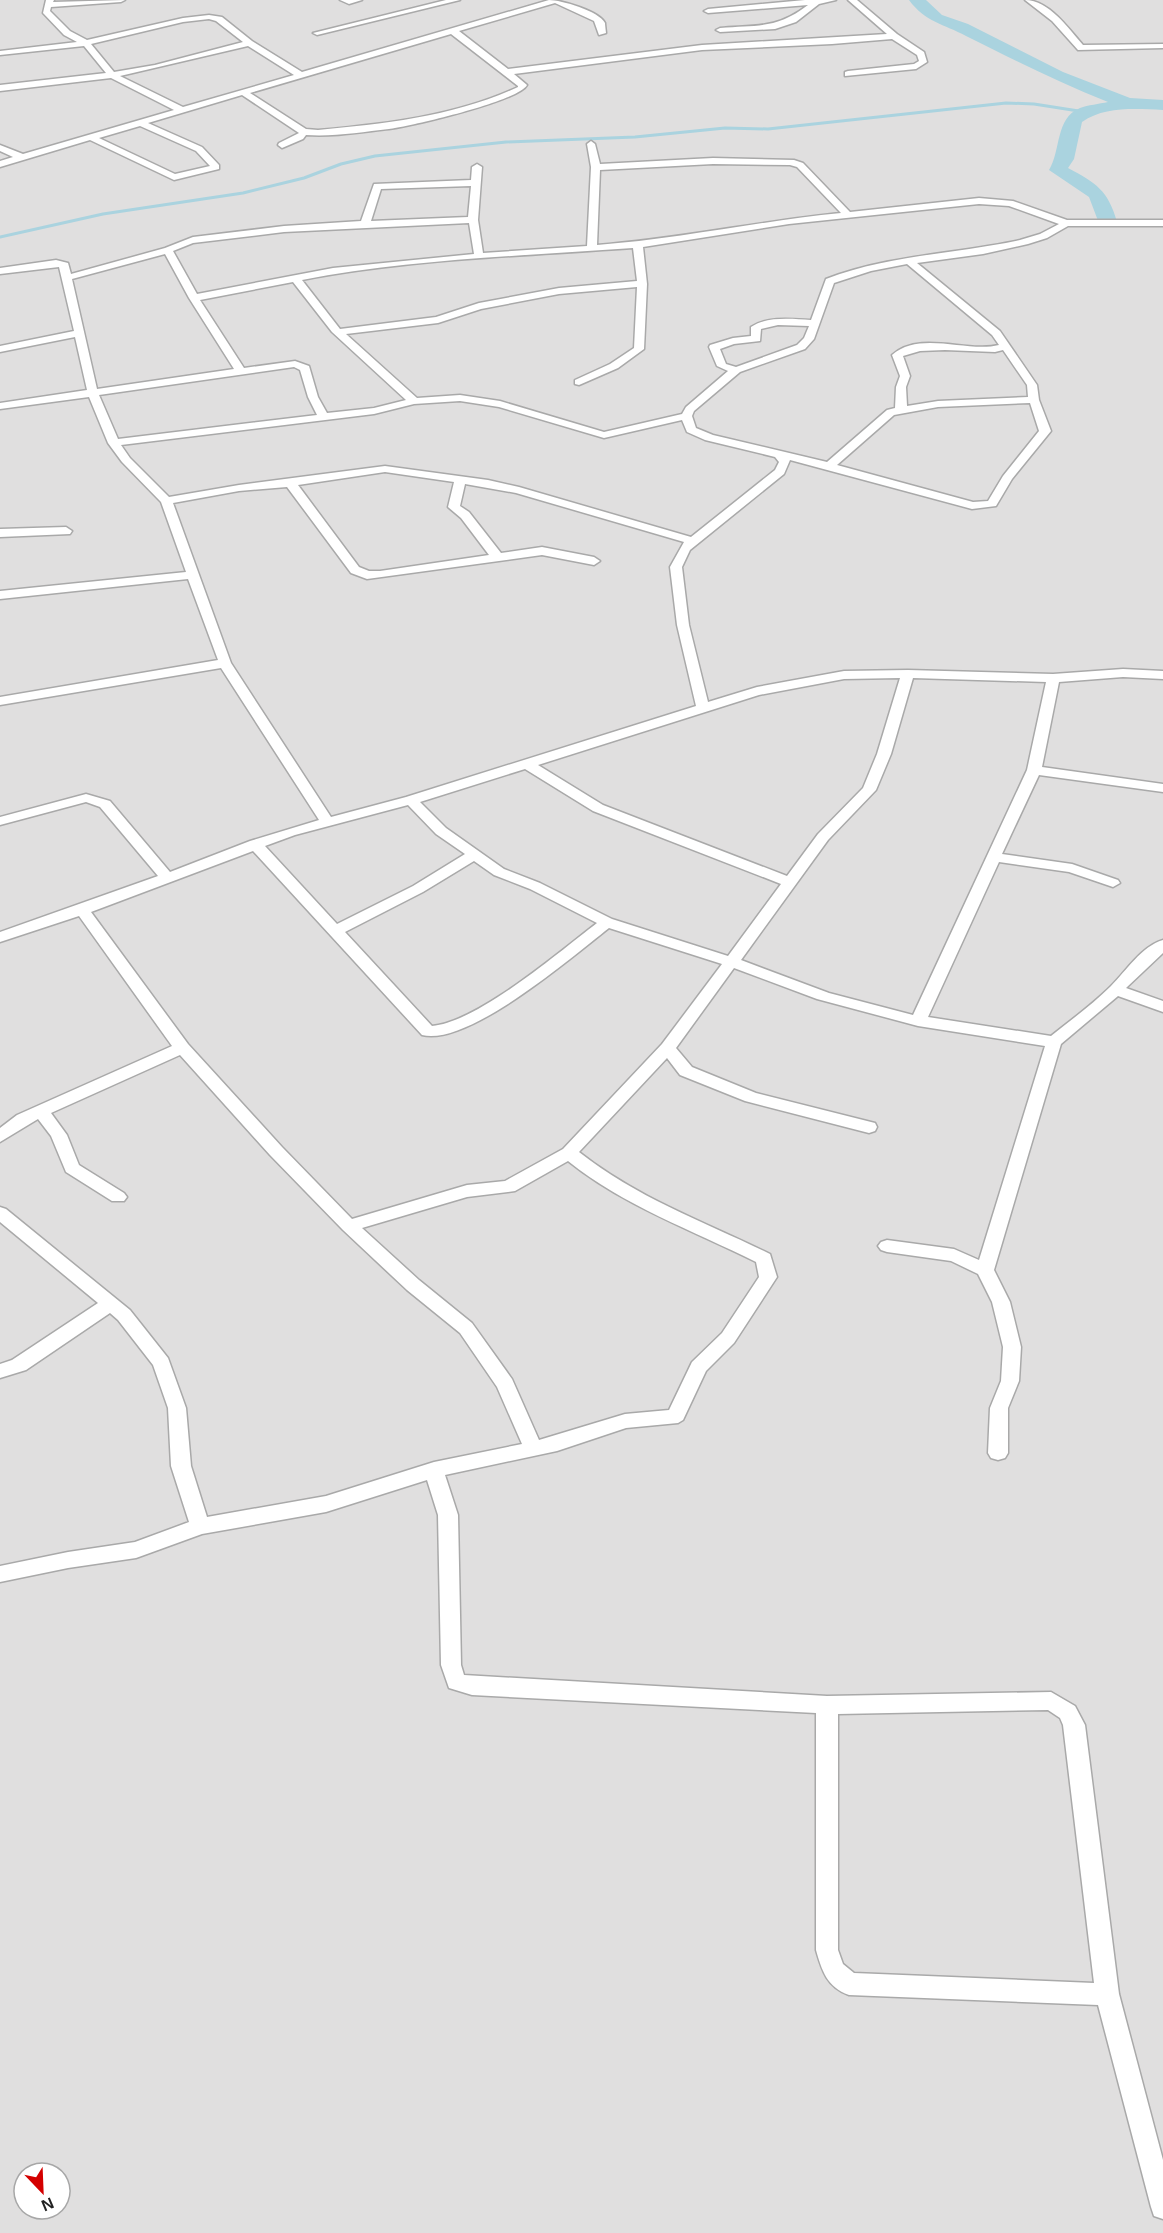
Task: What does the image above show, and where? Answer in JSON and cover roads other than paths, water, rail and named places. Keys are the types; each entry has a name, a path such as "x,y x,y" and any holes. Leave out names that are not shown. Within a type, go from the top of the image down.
{"street":[{"path":"121,0 49,2 46,11 67,33 86,43 112,75 182,110"},
{"path":"344,0 350,2 358,0"},
{"path":"317,33 456,0"},
{"path":"0,164 556,0 597,19 601,24 602,33"},
{"path":"731,45 705,8 832,0"},
{"path":"848,74 921,64 921,54 894,36 852,0"},
{"path":"1029,0 1055,19 1081,48 1163,46"},
{"path":"720,30 772,27 793,20 815,4 815,1"},
{"path":"770,4 804,10"},
{"path":"0,53 86,43 183,20 209,17 219,19 249,43 301,75"},
{"path":"243,92 304,132 318,133 391,126 497,100 516,93 523,85 453,31"},
{"path":"508,72 617,56 731,45 823,43 894,36"},
{"path":"0,88 112,75 155,67 249,43"},
{"path":"93,138 174,177 216,167 199,149 141,123"},
{"path":"282,145 300,137 304,132"},
{"path":"591,144 596,167 592,248"},
{"path":"0,148 23,158"},
{"path":"596,167 713,161 791,162 800,165 848,215"},
{"path":"477,167 473,220 480,256"},
{"path":"365,224 377,186 476,183"},
{"path":"194,298 295,277 373,266 638,245 789,221 995,200 1066,223 1163,223"},
{"path":"66,278 168,250 181,244 255,231 310,226 473,220"},
{"path":"114,443 374,411 414,400 460,398 500,404 604,435 686,416 690,409 736,370 801,347 809,339 830,281 857,272 1038,240 1056,232 1066,223"},
{"path":"579,382 614,366 639,348 642,284 638,245"},
{"path":"168,250 194,298 240,370"},
{"path":"686,416 691,430 709,438 829,466 972,505 992,504 1007,478 1045,431 1034,400 1032,385 996,333 910,262"},
{"path":"0,271 62,263 93,394 114,443 126,460 166,501 225,663 327,821"},
{"path":"295,277 318,310 350,345 393,379 414,400"},
{"path":"338,332 438,320 479,306 559,291 642,284"},
{"path":"736,370 722,366 714,347 733,341 756,339 756,327 765,323 814,323"},
{"path":"0,349 78,333"},
{"path":"901,409 901,387 905,375 897,354 908,349 926,347 995,349 1005,346"},
{"path":"0,406 93,394 240,370 301,365 324,418"},
{"path":"829,466 891,412 939,404 1034,400"},
{"path":"703,707 683,625 676,567 685,548 780,472 785,461 780,456"},
{"path":"166,501 239,488 385,469 488,483 519,490 693,541"},
{"path":"460,480 454,507 465,515 495,557"},
{"path":"290,483 355,570 367,575 456,565 542,551 594,561"},
{"path":"0,533 66,531"},
{"path":"0,595 193,575"},
{"path":"0,701 225,663"},
{"path":"0,937 168,879 255,844 327,821 411,800 703,707 799,682 844,675 908,674 1053,678 1123,673 1163,675"},
{"path":"349,1226 467,1191 509,1187 569,1153 668,1048 788,881 823,837 869,790 884,754 908,674"},
{"path":"918,1021 1034,770 1053,678"},
{"path":"527,764 598,808 788,881"},
{"path":"1034,770 1163,788"},
{"path":"0,819 86,798 97,800 105,804 168,879"},
{"path":"411,800 441,831 499,872 535,886 607,922 732,962 823,996 918,1021 1054,1042"},
{"path":"255,844 428,1031 453,1028 520,988 607,922"},
{"path":"335,931 418,890 474,855"},
{"path":"994,857 1072,868 1113,883"},
{"path":"82,910 182,1048 276,1151 349,1226 413,1285 466,1328 505,1384 533,1448"},
{"path":"986,1270 1054,1042 1116,990 1163,945"},
{"path":"1116,990 1163,1007"},
{"path":"0,1136 23,1119 182,1048"},
{"path":"668,1048 686,1071 751,1096 869,1127"},
{"path":"41,1111 60,1135 72,1168 118,1197"},
{"path":"0,1574 68,1560 136,1550 200,1526 326,1504 434,1470 557,1444 625,1421 671,1418 676,1415 699,1367 728,1338 768,1277 764,1258 615,1188 569,1153"},
{"path":"0,1213 109,1305 124,1315 161,1362 177,1408 181,1466 200,1526"},
{"path":"887,1246 954,1255 986,1270 1001,1302 1012,1347 1010,1381 999,1408 998,1454"},
{"path":"0,1371 18,1365 109,1305"},
{"path":"434,1470 448,1515 452,1665 456,1682 472,1686 827,1705 1051,1701 1068,1712 1074,1725 1107,1994 1163,2207"},
{"path":"827,1705 827,1950 833,1970 849,1984 1107,1994"}],"waterway":[{"path":"917,0 936,18 962,27 1057,76 1127,103"},
{"path":"0,237 103,214 243,193 304,178 341,164 375,156 506,142 635,137 725,128 768,129 1006,103 1034,104 1085,112"},
{"path":"1107,222 1096,194 1084,184 1058,170 1065,159 1074,120 1085,112 1127,103"},
{"path":"1127,103 1163,105"}]}
